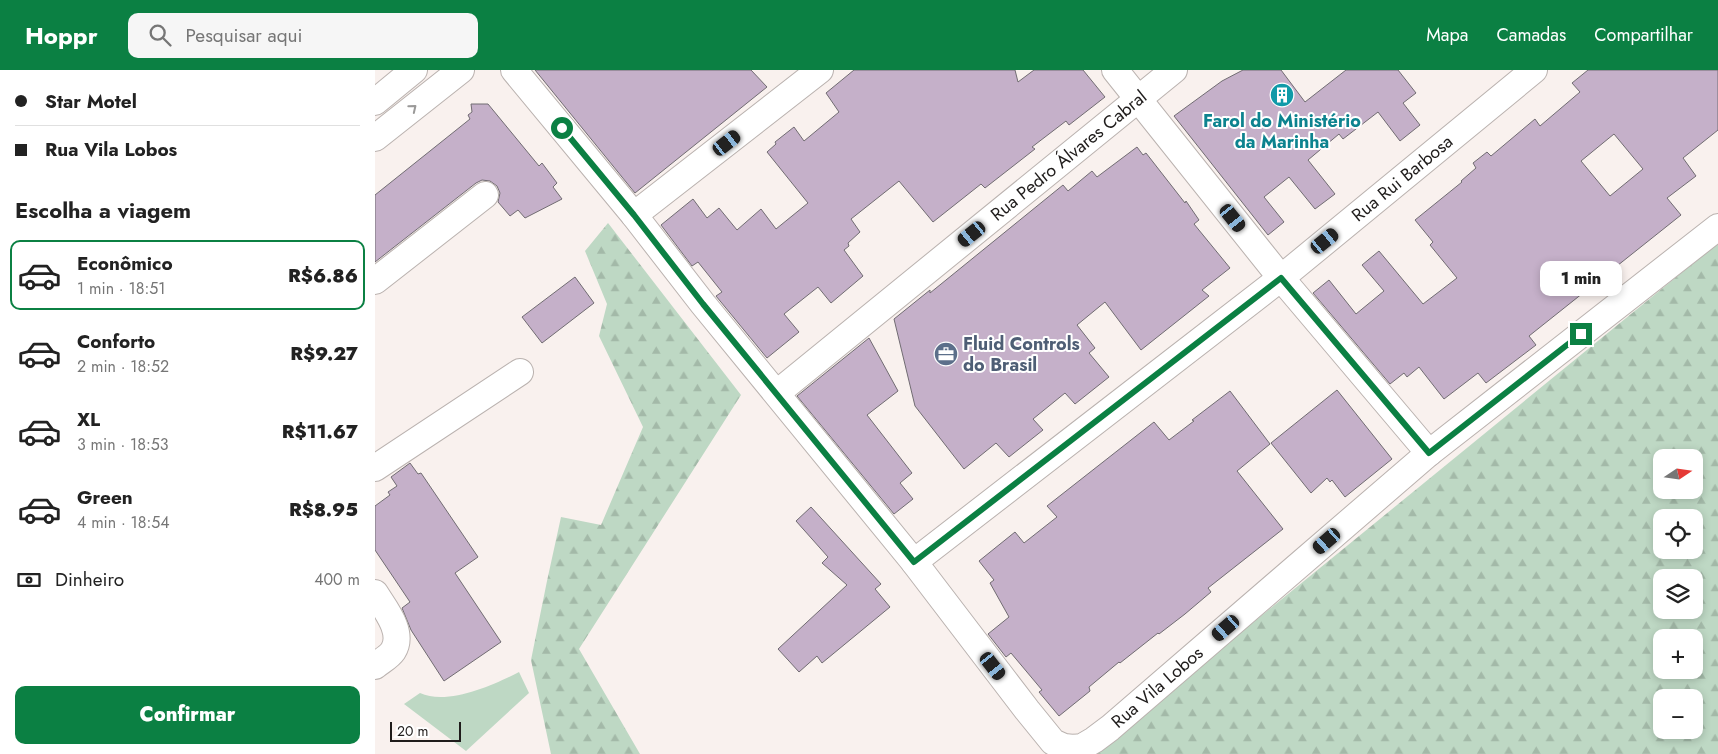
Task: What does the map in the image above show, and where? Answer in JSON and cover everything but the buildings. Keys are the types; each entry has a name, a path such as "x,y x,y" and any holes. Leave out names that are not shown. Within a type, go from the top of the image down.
{"street":[{"path":"375,102 414,70"},
{"path":"514,70 634,215 703,304 914,562"},
{"path":"634,215 820,70"},
{"path":"1115,70 1281,278 1429,453"},
{"name":"Rua Pedro Álvares Cabral","path":"777,393 1175,70"},
{"name":"Rua Rui Barbosa","path":"914,562 1281,278 1534,70"},
{"path":"375,138 455,73"},
{"path":"375,281 485,195"},
{"name":"Rua Vila Lobos","path":"914,562 1053,742 1064,747 1082,747 1095,740 1429,453 1718,227"},
{"path":"375,468 520,372"},
{"path":"375,593 394,623 396,636 394,649 375,666"}],"green space":[{"path":"608,223 741,395 579,649 640,754 551,754 531,660 561,517 601,525 643,427 599,336 607,304 585,251"},
{"path":"1718,243 1718,754 1092,754"},
{"path":"519,672 529,693 466,751 404,704 420,693 443,697 457,695 484,688"}],"place":[{"name":"Farol do Ministério da Marinha","path":"1282,95"},
{"name":"Fluid Controls do Brasil","path":"946,354"}],"route":[{"path":"562,128 914,562 1281,278 1429,453 1581,334"}]}
